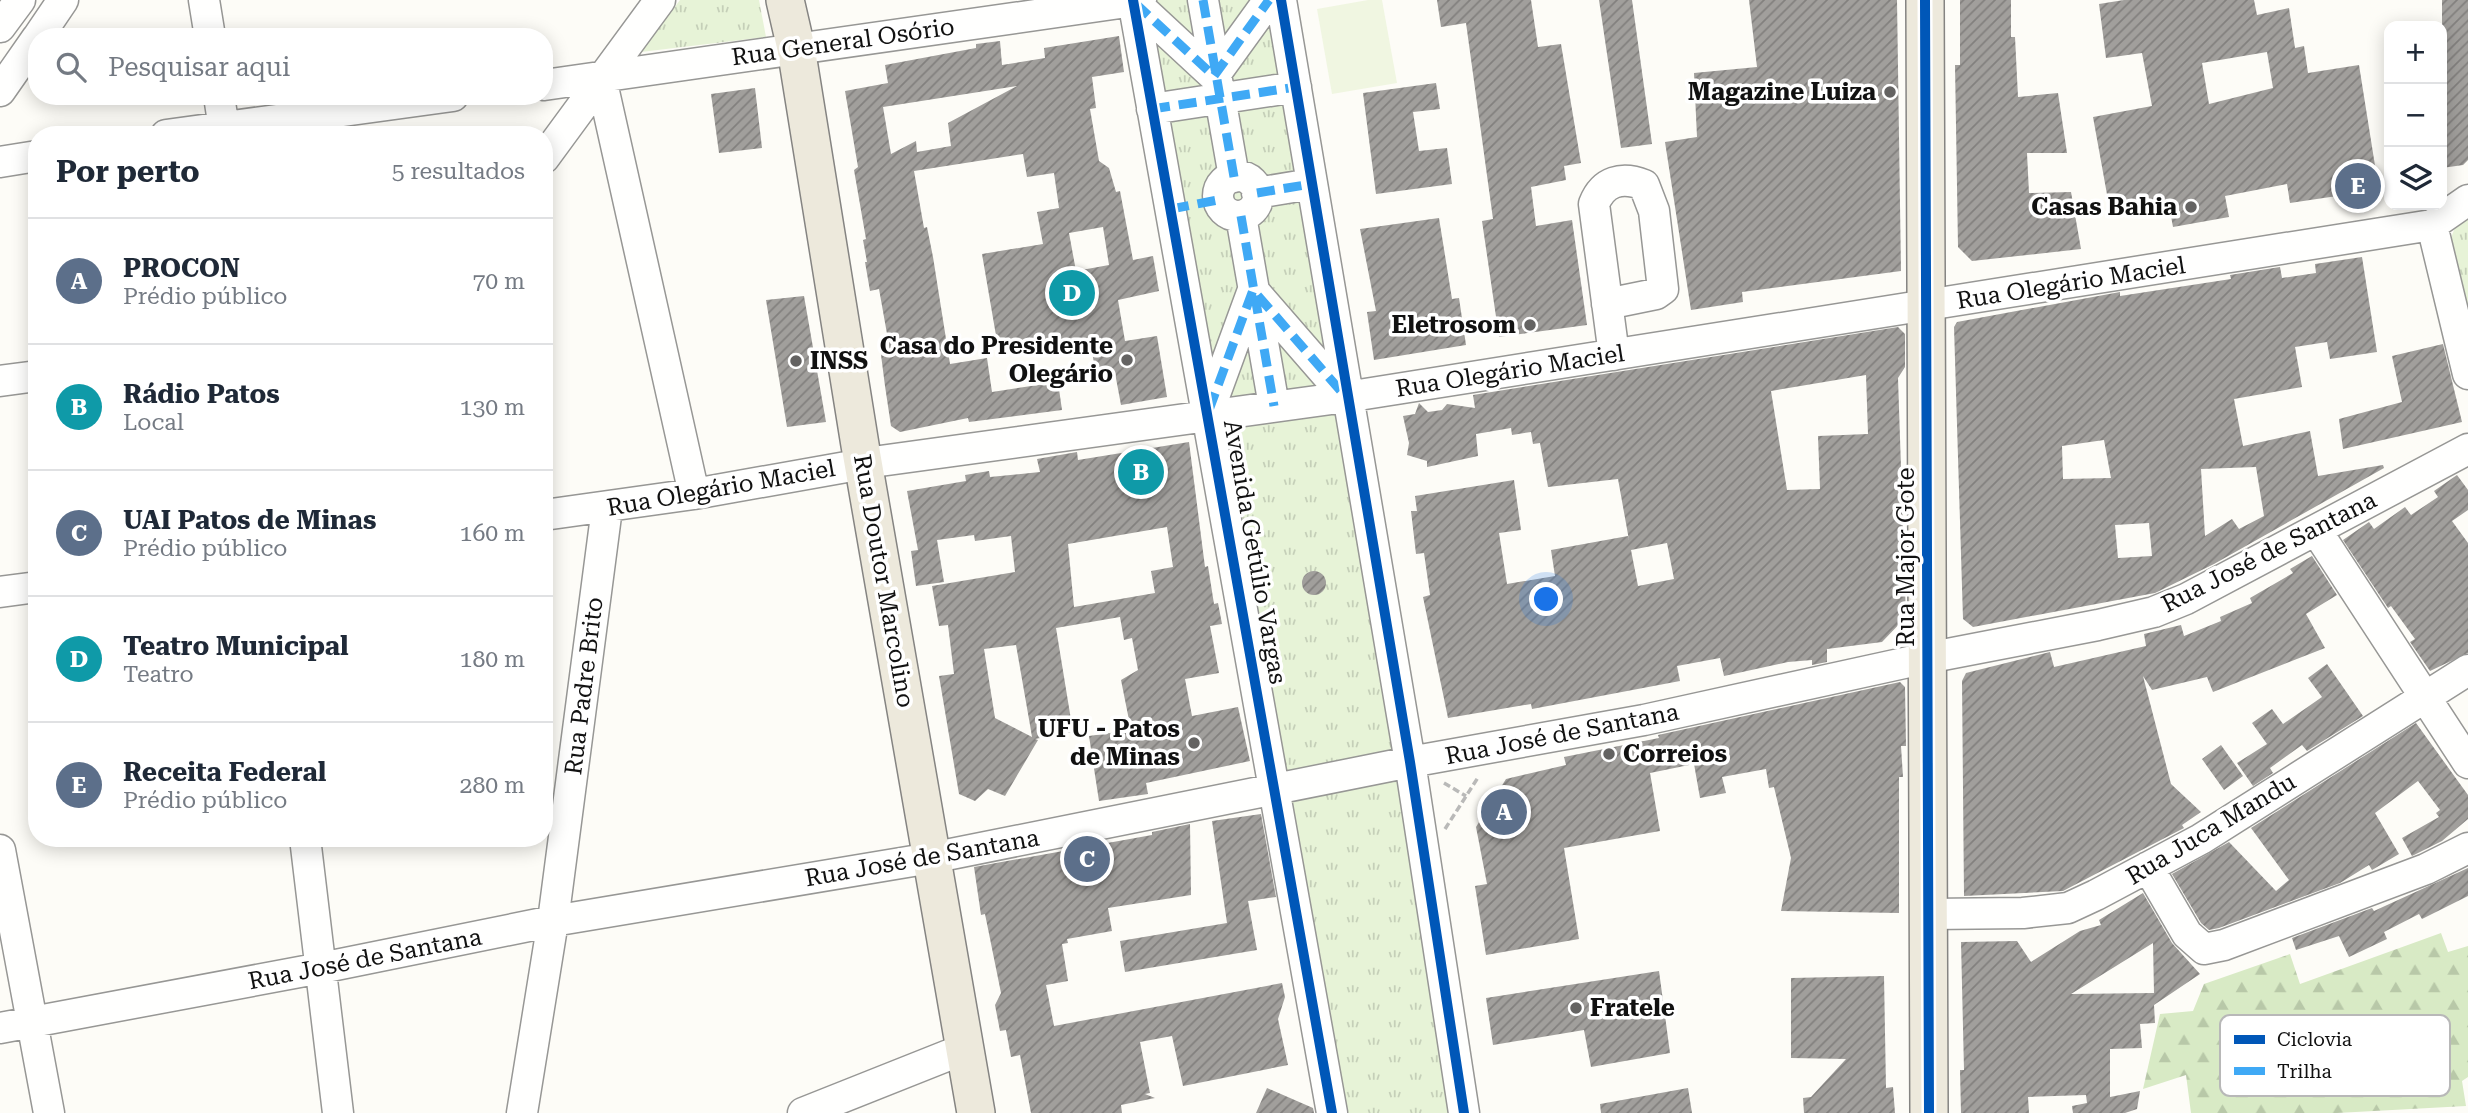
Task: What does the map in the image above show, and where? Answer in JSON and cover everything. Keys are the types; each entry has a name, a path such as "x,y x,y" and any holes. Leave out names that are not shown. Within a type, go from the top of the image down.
{"main road":[{"name":"Rua Doutor Marcolino","path":"785,0 796,48 864,463 976,1113"},
{"name":"Rua Major Gote","path":"1925,0 1929,1113"}],"street":[{"path":"0,27 20,0"},
{"path":"43,28 63,0"},
{"path":"204,0 209,28"},
{"path":"553,145 660,0"},
{"path":"1133,0 1216,88"},
{"name":"Avenida Getúlio Vargas","path":"1133,0 1332,1113"},
{"name":"Rua General Osório","path":"553,84 1142,0"},
{"path":"1203,0 1216,88 1274,405"},
{"path":"1216,88 1269,0"},
{"path":"1281,0 1346,397 1410,762 1464,1113"},
{"path":"0,91 28,50"},
{"path":"601,78 694,494"},
{"path":"1152,109 1216,88 1296,87"},
{"path":"198,126 223,119 363,105"},
{"path":"0,162 28,157"},
{"path":"1171,209 1311,184"},
{"name":"Rua Olegário Maciel","path":"553,514 694,494 864,463 1208,413 1346,397 2432,225 2468,200"},
{"path":"2432,225 2468,373"},
{"path":"1253,290 1346,397"},
{"path":"1208,413 1253,290"},
{"path":"1607,304 1614,355"},
{"path":"0,381 28,377"},
{"name":"Rua José de Santana","path":"0,1027 321,968 553,921 931,858 1410,762 1644,720 2154,612 2186,599 2468,449"},
{"name":"Rua Padre Brito","path":"522,1113 553,921 607,508"},
{"path":"2316,530 2468,763"},
{"path":"0,592 28,587"},
{"name":"Rua Juca Mandu","path":"1930,914 2023,913 2068,908 2201,839 2468,670"},
{"path":"306,847 338,1113"},
{"path":"2148,867 2187,934 2196,946 2204,949 2224,945 2375,889 2468,848"},
{"path":"0,850 50,1113"},
{"path":"803,1113 964,1049"}],"path":[{"path":"1425,860 1497,747"}],"green space":[{"path":"680,0 759,0 766,37 641,52"},
{"path":"1133,0 1281,0 1464,1113 1332,1113"},
{"path":"1382,0 1397,83 1332,94 1317,9"},
{"path":"2468,214 2468,326 2449,243 2456,225"},
{"path":"2441,933 2448,952 2468,946 2468,1077 2462,1081 2466,1106 2337,1113 2191,1113 2186,1075 2143,1089 2160,1014 2193,1011 2204,984 2290,954 2300,984"}],"building":[{"path":"1437,0 1531,0 1538,47 1561,44 1581,163 1564,166 1566,180 1531,187 1536,226 1572,220 1587,325 1499,337 1482,221 1493,219 1466,23 1441,27"},
{"path":"1599,0 1632,0 1652,144 1621,148"},
{"path":"1749,0 1897,0 1901,271 1742,292 1743,302 1691,310 1665,142 1697,137 1694,73 1757,67"},
{"path":"1960,0 2011,0 2011,37 2015,37 2018,97 2058,93 2067,153 2027,153 2029,193 2071,192 2081,249 1972,261 1958,247 1955,65 1960,65"},
{"path":"2124,0 2254,0 2257,15 2289,8 2295,48 2304,46 2308,73 2359,65 2380,197 2338,204 2337,196 2290,203 2287,184 2225,196 2229,217 2173,227 2168,200 2110,211 2093,117 2152,106 2142,53 2106,58 2099,4","holes":["2267,52 2273,88 2209,104 2202,63"]},
{"path":"2442,0 2468,0 2468,160 2463,165 2447,167 2447,21 2442,21"},
{"path":"1119,36 1124,72 1092,77 1096,108 1090,109 1099,161 1109,168 1116,192 1120,191 1133,260 1153,256 1159,291 1118,300 1125,341 1157,336 1167,397 1121,405 1115,373 1096,377 1090,338 999,353 982,254 1043,244 1037,212 1059,208 1054,173 1027,177 1023,154 914,171 924,228 927,227 933,257 950,364 987,358 992,392 1058,382 1062,410 969,422 968,418 900,432 891,426 880,347 889,345 879,289 870,291 863,240 866,239 854,170 858,167 845,91 888,83 885,65 976,48 976,44 1000,41 1002,65 1045,58 1044,48","holes":["1017,86 948,123 951,146 917,152 916,141 891,154 883,107","1103,227 1109,265 1076,271 1069,233"]},
{"path":"1436,83 1440,109 1413,112 1419,151 1447,148 1452,184 1376,194 1363,93"},
{"path":"755,88 762,148 719,153 711,94"},
{"path":"1439,218 1452,299 1459,298 1466,345 1374,360 1367,312 1376,311 1360,229"},
{"path":"2362,257 2377,352 2330,359 2327,342 2295,347 2302,387 2234,399 2243,446 2310,431 2318,476 2383,465 2384,468 2214,564 2155,593 1973,627 1963,619 1954,327 1957,322 2120,292 2120,296 2231,279 2230,275 2280,267 2282,278 2316,273 2315,264","holes":["2104,440 2111,478 2063,479 2062,446","2256,467 2264,516 2239,529 2232,519 2205,536 2201,469","2149,523 2152,556 2118,558 2115,525"]},
{"name":"INSS","path":"804,296 826,422 787,427 766,300"},
{"path":"1898,327 1905,334 1905,367 1898,378 1906,617 1882,642 1827,649 1827,662 1812,665 1812,660 1788,662 1724,676 1720,658 1677,666 1680,681 1532,709 1531,704 1448,718 1423,597 1430,595 1424,553 1416,554 1411,511 1417,511 1415,496 1514,480 1521,530 1499,533 1507,584 1555,576 1551,550 1628,536 1629,540 1618,479 1548,487 1540,443 1533,444 1531,432 1512,435 1511,428 1476,434 1478,456 1427,467 1427,461 1407,455 1409,443 1403,416 1415,414 1419,403 1428,412 1442,410 1447,404 1475,408 1473,395","holes":["1866,375 1868,434 1818,436 1820,489 1787,490 1771,391","1667,543 1674,579 1638,586 1631,550"]},
{"path":"2443,344 2462,422 2343,449 2339,419 2402,402 2392,356"},
{"path":"1189,442 1205,567 1208,566 1214,604 1218,603 1222,624 1210,626 1219,673 1185,679 1192,716 1238,707 1250,761 1146,783 1148,794 1099,801 1089,736 1131,730 1121,680 1138,670 1132,638 1124,640 1120,617 1056,628 1073,732 1035,739 1038,740 1005,796 988,789 975,801 959,794 939,676 954,674 948,625 939,626 932,586 1015,572 1011,536 975,541 974,535 937,540 944,582 916,586 911,551 918,550 907,491 966,481 965,475 989,471 990,477 1040,472 1037,459 1077,452 1078,460","holes":["1167,527 1173,567 1151,571 1155,593 1074,607 1068,544","1016,645 1030,725 1032,737 995,718 984,649"]},
{"path":"2457,475 2468,490 2468,510 2452,521 2468,543 2468,653 2430,671 2410,642 2415,639 2391,606 2388,608 2343,540 2369,522 2374,529 2405,507 2411,515 2438,497 2434,491"},
{"path":"2312,556 2337,595 2306,614 2325,648 2213,692 2207,677 2152,690 2143,676 2171,784 2201,812 2182,825 2184,828 2063,891 1964,896 1962,681 1966,673 2050,652 2054,667 2146,646 2144,634 2181,625 2184,636 2221,621 2220,617 2252,603 2250,598 2293,573 2290,569"},
{"path":"1314,571 1323,574 1326,583 1323,592 1314,595 1305,592 1302,583 1305,574"},
{"path":"2327,664 2363,716 2307,751 2302,745 2270,768 2273,773 2253,786 2237,763 2267,744 2252,723 2272,709 2283,724 2322,697 2308,678"},
{"path":"1900,682 1905,687 1906,746 1901,746 1903,777 1899,777 1899,913 1781,911 1791,858 1774,787 1769,788 1766,769 1722,777 1726,793 1700,798 1694,764 1650,773 1660,831 1564,848 1579,939 1486,955 1475,886 1487,884 1476,827 1506,779 1566,765 1564,757 1659,738 1658,735"},
{"path":"2416,723 2468,795 2468,819 2442,841 2412,856 2402,838 2439,817 2436,813 2440,810 2418,781 2375,813 2399,854 2372,870 2369,865 2340,883 2219,928 2209,930 2201,923 2172,874 2229,842 2276,891 2289,880 2251,828"},
{"path":"2221,745 2243,776 2224,790 2202,759"},
{"path":"1261,814 1276,897 1248,901 1257,950 1125,972 1120,941 1227,923 1212,821"},
{"path":"1190,824 1191,895 1108,908 1112,931 1067,939 1068,943 1062,944 1068,981 1046,985 1054,1026 1282,983 1285,997 1278,1019 1288,1065 1183,1086 1172,1036 1140,1042 1150,1093 1145,1094 1155,1098 1121,1105 1122,1113 1031,1113 1020,1055 1011,1057 1006,1030 1000,1031 995,1005 1001,993 985,914 981,915 974,867 1152,835 1152,832"},
{"path":"2468,868 2468,896 2422,919 2419,914 2384,932 2387,939 2349,957 2339,936 2296,950 2292,938 2372,908 2374,911"},
{"path":"2143,893 2172,943 2200,974 2154,1005 2155,1023 2140,1024 2142,1048 2110,1049 2110,1097 2140,1091 2137,1109 2125,1113 2073,1113 2072,1106 2087,1103 2086,1095 2028,1097 2029,1113 1961,1113 1960,1070 1964,1070 1961,942 2017,941 2031,962 2080,931 2101,925 2099,920","holes":["2153,943 2154,993 2071,994"]},
{"name":"Fratele","path":"1659,971 1670,1053 1591,1067 1584,1030 1493,1045 1486,998"},
{"path":"1884,976 1886,1088 1893,1087 1895,1113 1804,1113 1803,1098 1811,1097 1846,1059 1791,1058 1791,978"},
{"path":"1267,1088 1313,1108 1314,1113 1256,1113"},
{"path":"1688,1088 1692,1113 1601,1113 1600,1104"}],"marked path":[{"path":"1203,0 1234,177"},
{"path":"1135,3 1214,76 1269,0"},
{"path":"1152,109 1296,87"},
{"path":"1257,193 1311,184"},
{"path":"1171,209 1218,200"},
{"path":"1241,216 1274,406"},
{"path":"1209,410 1253,290 1346,397"}],"cycle path":[{"path":"1133,0 1332,1113"},
{"path":"1281,0 1410,762 1464,1113"},
{"path":"1925,0 1929,1113"}],"place":[{"name":"Magazine Luiza","path":"1890,92"},
{"name":"Receita Federal","path":"2358,186"},
{"name":"Casas Bahia","path":"2191,207"},
{"name":"Teatro Municipal","path":"1072,293"},
{"name":"Eletrosom","path":"1530,325"},
{"name":"Casa do Presidente Olegário","path":"1127,360"},
{"name":"INSS","path":"796,361"},
{"name":"Rádio Patos","path":"1141,472"},
{"name":"UFU - Patos de Minas","path":"1194,743"},
{"name":"Correios","path":"1609,754"},
{"name":"PROCON","path":"1504,812"},
{"name":"UAI Patos de Minas","path":"1087,859"},
{"name":"Fratele","path":"1576,1008"}]}
